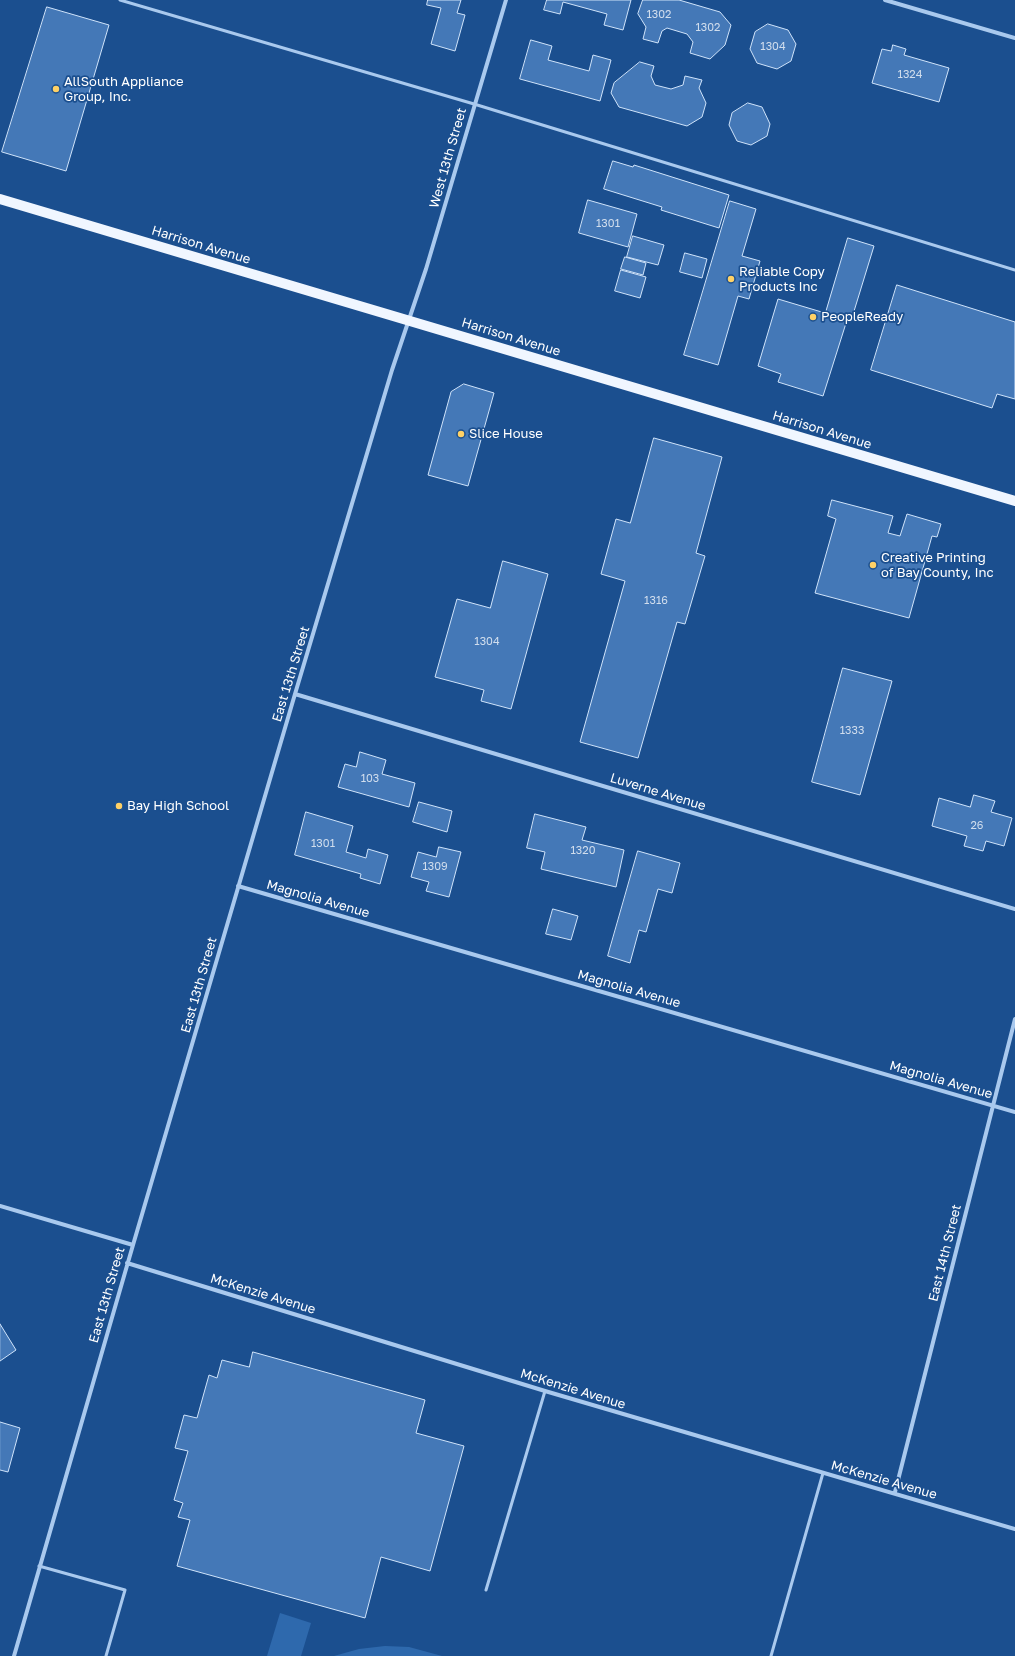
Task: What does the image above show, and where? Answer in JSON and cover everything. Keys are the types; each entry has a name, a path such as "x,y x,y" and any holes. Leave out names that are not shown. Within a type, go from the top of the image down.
{"main road":[{"name":"Harrison Avenue","path":"0,199 1015,501"}],"street":[{"name":"West 13th Street","path":"410,321 506,0"},
{"path":"885,0 1015,38"},
{"name":"East 13th Street","path":"14,1656 127,1263 238,886 392,370 410,321"},
{"name":"Luverne Avenue","path":"295,694 1015,909"},
{"name":"Magnolia Avenue","path":"238,886 1015,1112"},
{"name":"East 14th Street","path":"894,1492 1015,1019"},
{"path":"0,1206 133,1244"},
{"name":"McKenzie Avenue","path":"127,1263 545,1391 823,1473 894,1492 1015,1529"}],"lane":[{"path":"120,0 474,104 1015,270"},
{"path":"486,1590 545,1391"},
{"path":"771,1656 823,1473"},
{"path":"39,1566 125,1590 106,1656"}],"shaded area":[{"path":"280,1613 311,1623 301,1656 267,1656"},
{"path":"385,1646 409,1647 442,1656 334,1656 359,1649"}],"building":[{"path":"428,0 461,0 457,13 465,15 455,51 431,44 441,8 427,5"},
{"path":"547,0 631,0 623,30 604,25 607,14 563,2 560,14 544,10"},
{"path":"643,0 679,0 720,12 731,25 725,45 710,59 690,53 693,42 687,34 667,28 662,31 658,43 643,39 646,27 638,14"},
{"name":"AllSouth Appliance Group, Inc.","path":"47,7 109,25 66,171 2,152"},
{"path":"768,24 788,30 796,44 791,61 777,69 757,63 750,49 755,32"},
{"path":"531,40 552,46 548,60 589,71 593,55 611,60 600,101 520,79"},
{"path":"893,45 906,49 904,55 949,68 939,102 872,83 882,49 891,51"},
{"path":"640,62 654,66 651,76 655,85 671,89 683,85 685,76 702,80 699,88 706,103 702,117 687,126 619,107 611,93 614,83"},
{"path":"748,103 762,107 770,124 767,136 751,145 737,141 729,125 732,113"},
{"path":"613,161 633,167 634,165 729,195 719,228 661,210 662,207 604,189"},
{"path":"588,200 637,214 628,247 579,233"},
{"name":"Reliable Copy Products Inc","path":"730,201 756,209 742,256 760,261 749,299 738,296 718,365 684,355"},
{"path":"633,236 664,245 658,265 627,257"},
{"name":"PeopleReady","path":"848,238 874,246 851,321 847,320 823,396 778,382 781,374 758,366 778,299 825,313"},
{"path":"685,253 707,259 702,278 680,272"},
{"path":"625,257 646,263 643,275 621,269"},
{"path":"621,270 646,277 640,298 615,291"},
{"path":"897,285 1015,322 1015,399 997,394 992,408 871,370"},
{"name":"Slice House","path":"464,384 494,393 468,486 428,475 451,392"},
{"path":"654,438 722,457 696,553 705,556 685,624 677,622 638,758 580,742 625,581 601,574 616,519 630,523"},
{"name":"Creative Printing of Bay County, Inc","path":"832,500 893,516 888,533 900,536 907,514 941,524 937,537 932,536 909,618 815,593 836,519 828,516"},
{"path":"503,561 548,574 511,709 481,701 484,690 435,677 457,599 490,608"},
{"path":"843,668 892,681 860,795 812,782"},
{"path":"360,752 386,760 382,774 415,783 409,807 338,787 345,764 356,767"},
{"path":"974,795 995,801 991,812 1012,818 1004,846 986,841 983,851 964,846 967,836 932,826 939,798 970,807"},
{"path":"419,802 452,811 447,832 413,822"},
{"path":"306,812 353,826 346,852 366,858 368,849 388,855 380,884 360,878 361,874 295,855"},
{"path":"535,814 586,827 582,840 624,850 616,887 541,869 545,852 527,848"},
{"path":"439,847 461,852 449,897 426,891 429,882 411,877 418,852 436,857"},
{"path":"638,851 680,863 672,893 658,889 646,932 639,930 630,963 608,956"},
{"path":"553,909 578,916 571,940 546,934"},
{"path":"0,1324 16,1350 0,1361"},
{"path":"253,1352 425,1400 416,1433 464,1446 430,1571 381,1557 365,1618 177,1566 190,1520 178,1517 183,1503 174,1500 188,1451 175,1448 184,1415 197,1418 209,1375 217,1378 222,1360 249,1367"},
{"path":"0,1422 20,1428 8,1472 0,1470"}],"place":[{"name":"AllSouth Appliance Group, Inc.","path":"56,89"},
{"name":"Reliable Copy Products Inc","path":"731,279"},
{"name":"PeopleReady","path":"813,317"},
{"name":"Slice House","path":"461,434"},
{"name":"Creative Printing of Bay County, Inc","path":"873,565"},
{"name":"Bay High School","path":"119,806"}]}
